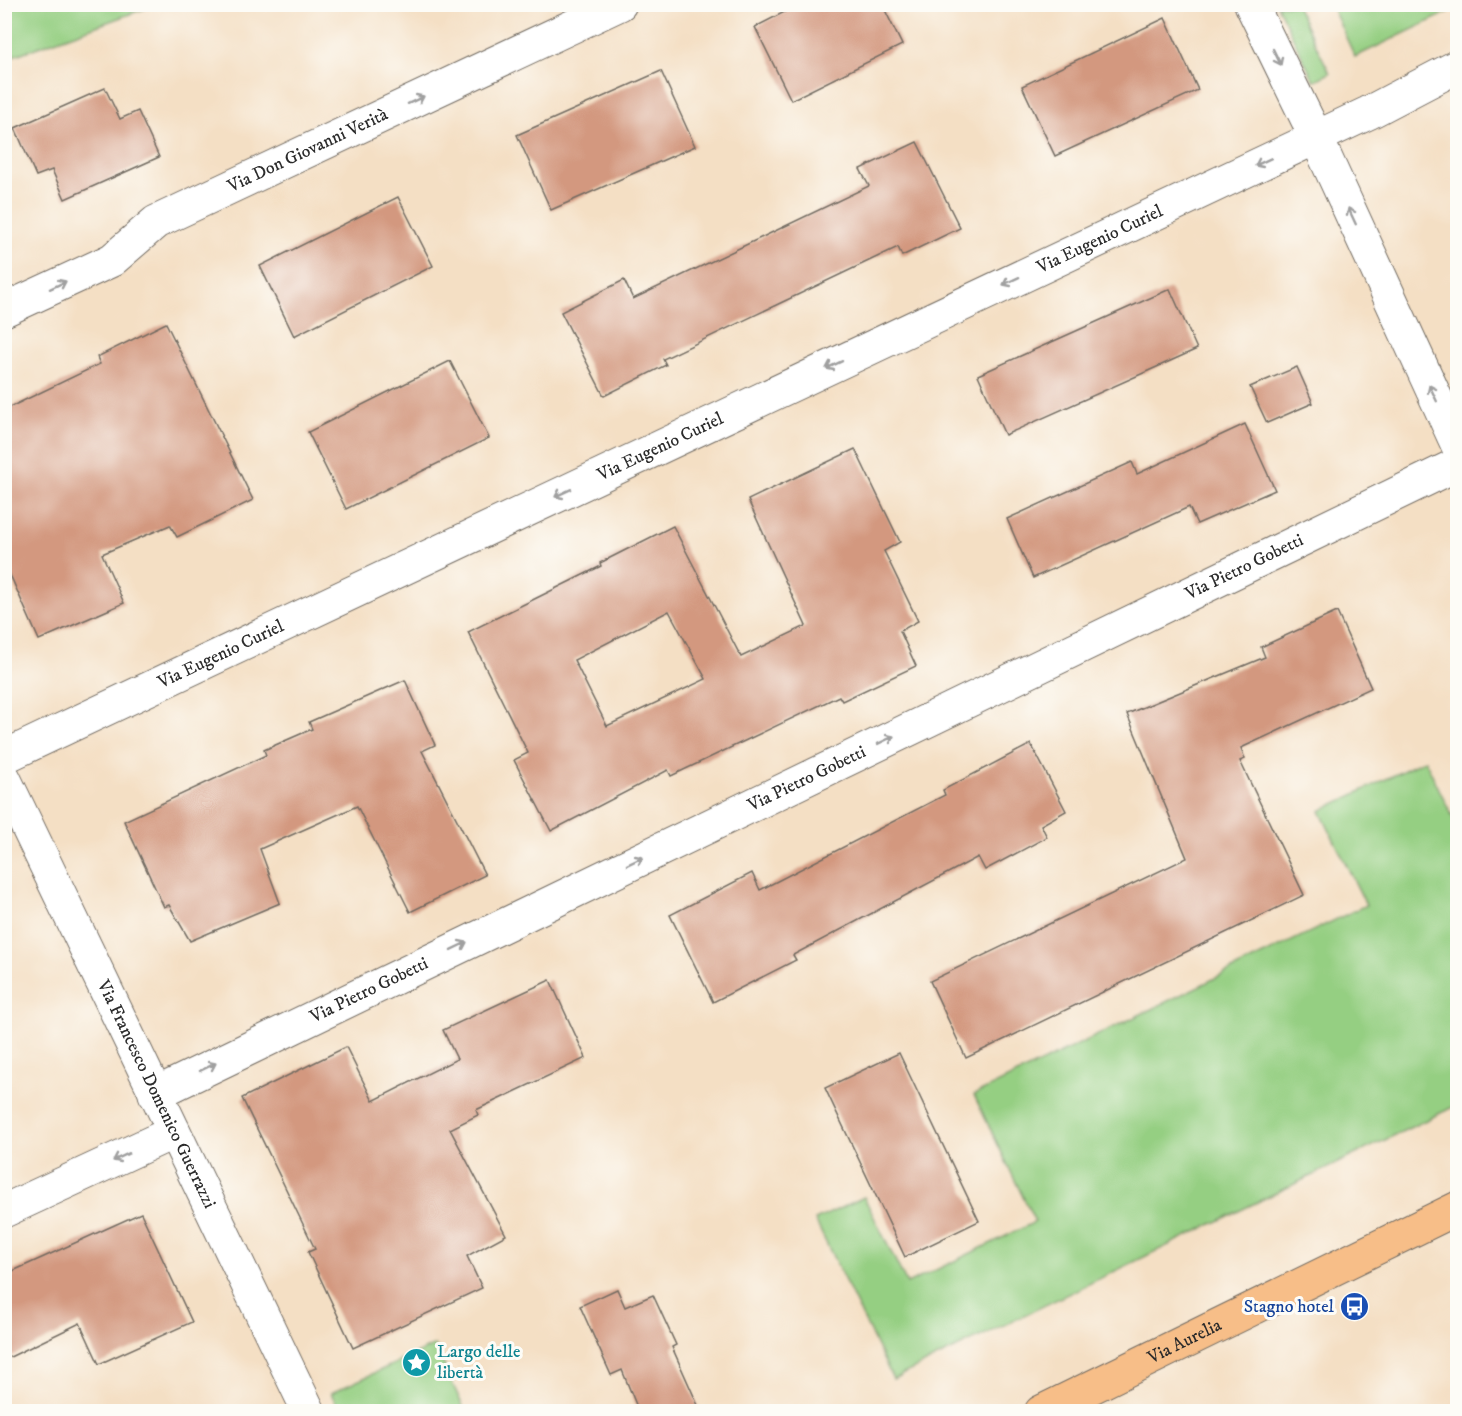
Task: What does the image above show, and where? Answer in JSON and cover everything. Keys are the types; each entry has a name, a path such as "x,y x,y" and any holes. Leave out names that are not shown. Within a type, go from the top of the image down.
{"main road":[{"name":"Via Aurelia","path":"1041,1412 1458,1208"}],"street":[{"name":"Via Don Giovanni Verità","path":"4,310 112,260 156,222 620,4"},
{"path":"1251,4 1316,137 1458,446"},
{"name":"Via Eugenio Curiel","path":"4,757 1368,113 1458,66"},
{"name":"Via Pietro Gobetti","path":"156,1094 1458,464"},
{"name":"Via Francesco Domenico Guerrazzi","path":"4,778 309,1412"},
{"path":"4,1211 174,1132"}],"green space":[{"path":"22,4 155,5 5,59 5,11"},
{"path":"1277,5 1296,5 1330,73 1314,81"},
{"path":"1331,5 1446,5 1449,12 1355,57"},
{"path":"1425,760 1457,826 1457,1105 893,1379 815,1220 864,1197 907,1284 1035,1222 974,1095 1366,905 1320,811"},
{"name":"Largo delle libertà","path":"435,1345 465,1411 340,1411 331,1393"}],"building":[{"path":"800,4 882,4 902,45 791,100 755,27"},
{"path":"1165,18 1198,90 1055,156 1022,86"},
{"path":"661,71 695,146 551,210 517,135"},
{"path":"105,88 120,119 138,111 159,157 65,199 52,170 36,176 15,128"},
{"path":"917,142 960,228 902,256 898,247 663,359 666,365 604,396 561,312 624,280 633,299 869,186 860,169"},
{"path":"398,197 433,266 294,336 260,266"},
{"path":"1170,289 1197,349 1005,435 978,375"},
{"path":"166,323 253,500 177,537 170,525 102,554 124,603 39,640 4,561 4,410 100,364 97,357"},
{"path":"450,361 489,438 346,509 308,432"},
{"path":"1297,367 1313,403 1267,423 1250,387"},
{"path":"1245,424 1275,490 1197,524 1189,507 1033,578 1007,519 1132,462 1137,474"},
{"path":"855,449 900,542 884,551 918,621 900,631 916,666 842,701 839,696 671,776 668,770 551,831 514,760 528,753 468,632 601,566 600,563 673,526 741,657 806,626 748,500","holes":["669,611 706,679 607,726 574,660"]},
{"path":"1337,612 1371,688 1241,748 1245,759 1240,761 1304,895 966,1058 930,981 1187,858 1127,714 1265,657 1261,647"},
{"path":"405,680 435,745 422,751 485,875 410,912 357,806 260,849 280,903 190,941 169,905 164,907 124,821 266,755 264,750 312,729 309,722"},
{"path":"1031,744 1066,811 1041,825 1047,837 985,870 978,857 793,955 796,960 713,1002 670,915 752,873 760,890 945,795 943,790"},
{"path":"550,980 586,1058 476,1110 478,1115 450,1129 506,1235 467,1256 482,1288 353,1348 308,1252 315,1249 242,1098 346,1047 373,1101 457,1059 443,1030"},
{"path":"899,1053 979,1221 905,1257 825,1088"},
{"path":"141,1213 192,1322 99,1364 80,1323 4,1360 4,1275"},
{"path":"617,1289 625,1307 653,1295 676,1345 672,1347 701,1412 639,1412 622,1370 611,1375 580,1306"}],"place":[{"name":"Stagno hotel","path":"1355,1307"},
{"name":"Largo delle libertà","path":"416,1362"}]}
